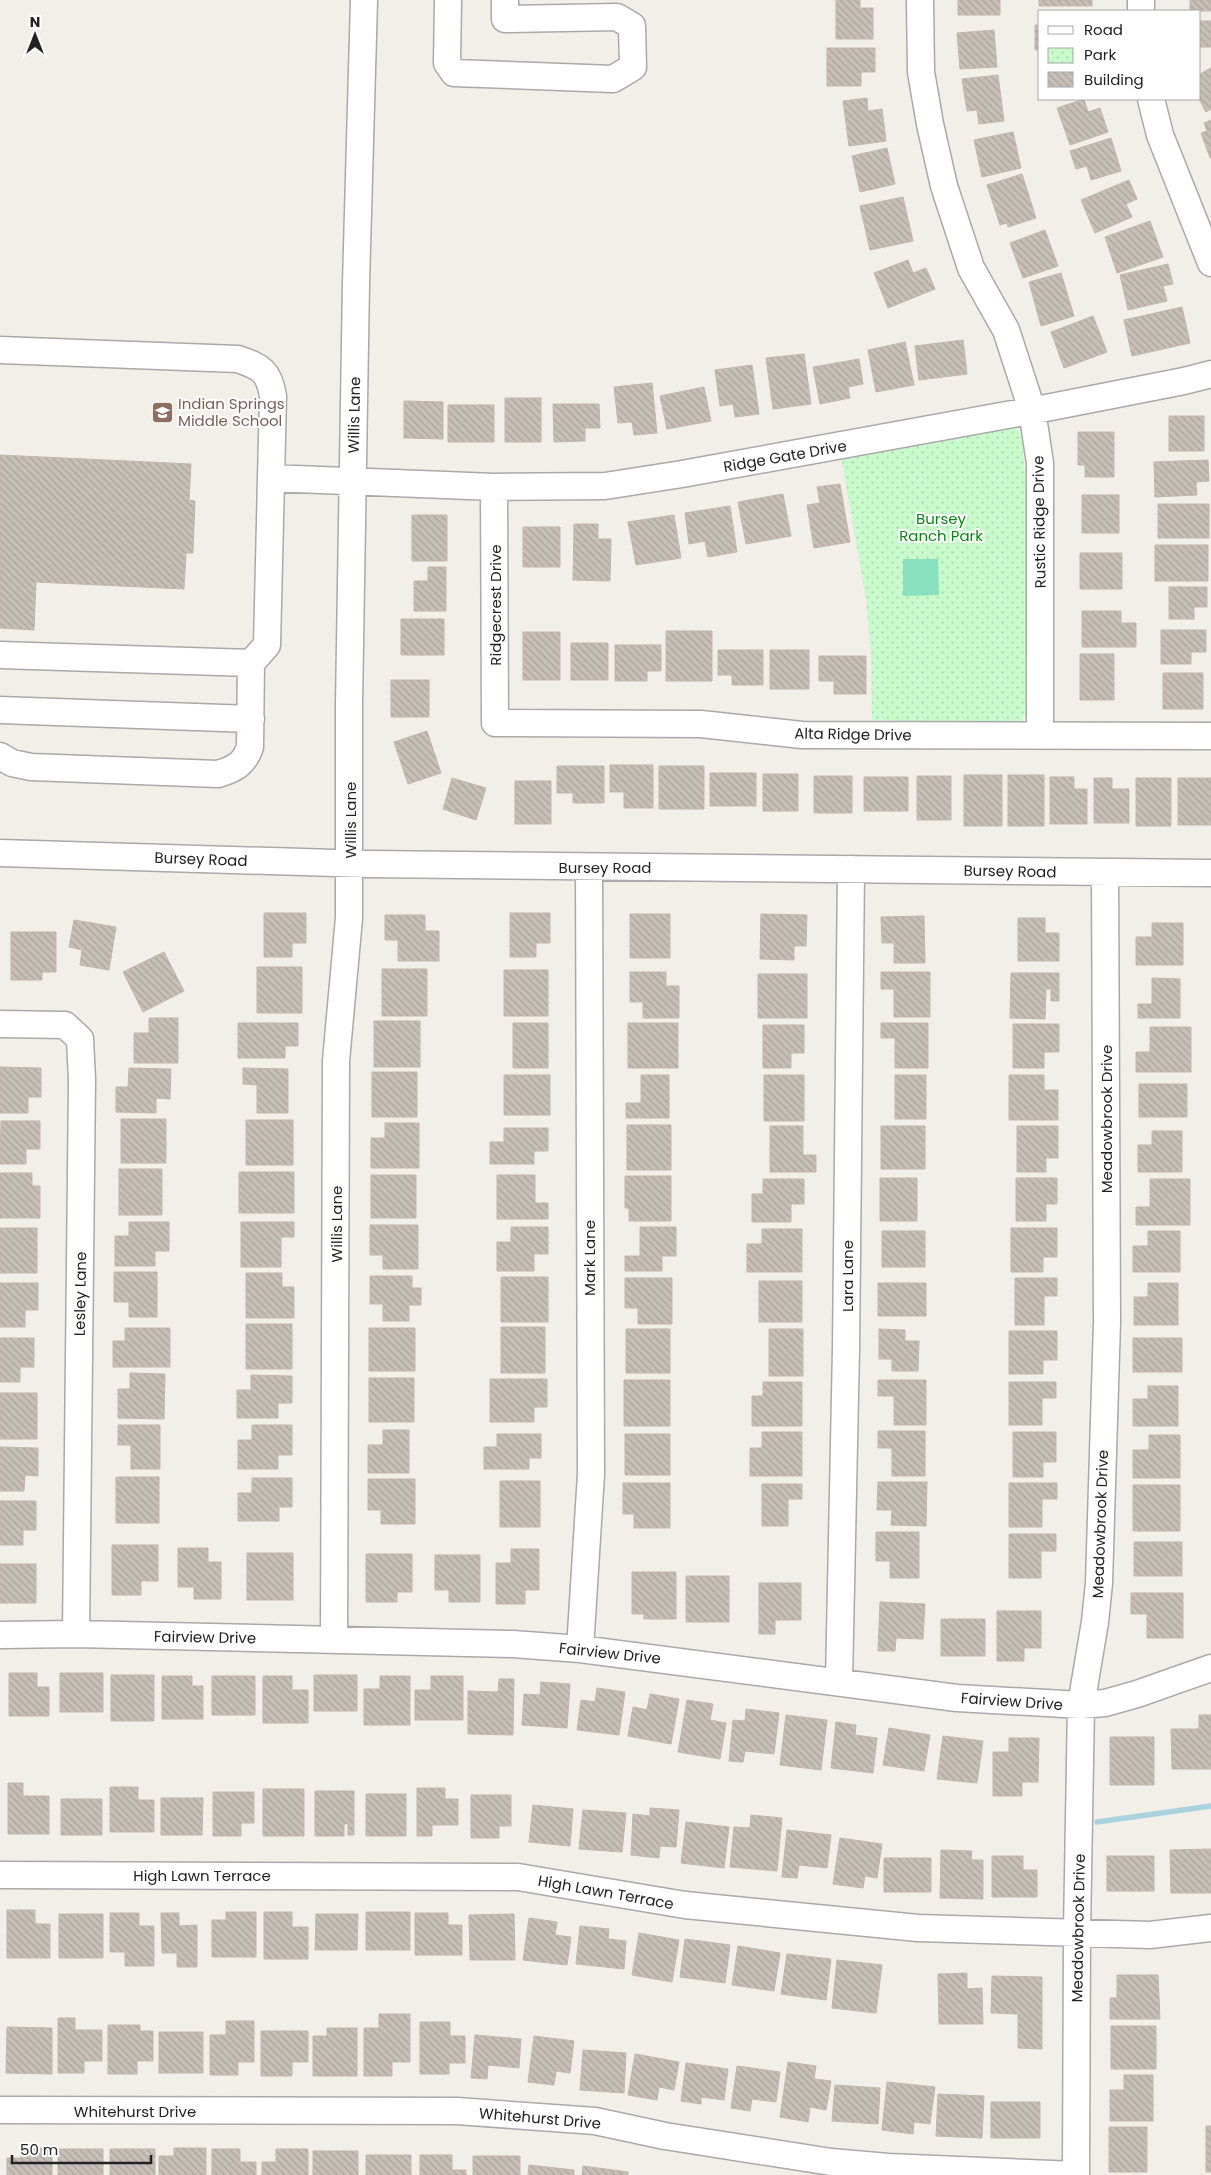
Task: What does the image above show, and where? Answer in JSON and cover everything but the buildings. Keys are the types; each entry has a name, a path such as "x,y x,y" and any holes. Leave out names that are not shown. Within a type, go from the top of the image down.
{"street":[{"name":"Willis Lane","path":"334,1640 336,1061 349,918 349,704 356,283 364,0"},
{"path":"448,0 447,63 454,73 613,79 633,66 632,26 617,17 505,19 505,0"},
{"name":"Rustic Ridge Drive","path":"920,0 922,72 930,124 944,186 970,268 1006,330 1032,410 1040,463 1040,734"},
{"path":"1151,100 1160,136 1211,263"},
{"path":"0,350 238,359 255,365 265,372 271,382 272,389 267,645 251,663 250,747 246,760 235,769 218,774 31,767 12,763 0,756"},
{"name":"Ridge Gate Drive","path":"271,478 494,487 605,486 682,474 1032,410 1184,381 1211,374"},
{"name":"Ridgecrest Drive","path":"494,487 495,723"},
{"path":"0,655 251,663"},
{"path":"0,710 251,719"},
{"name":"Alta Ridge Drive","path":"495,723 702,724 802,735 1040,734 1211,736"},
{"name":"Bursey Road","path":"0,852 350,864 1211,873"},
{"name":"Mark Lane","path":"580,1649 591,1474 589,867"},
{"name":"Lara Lane","path":"839,1682 846,1358 851,869"},
{"name":"Meadowbrook Drive","path":"1076,2175 1077,1932 1081,1705 1095,1622 1099,1582 1107,1322 1104,872"},
{"name":"Lesley Lane","path":"0,1024 65,1025 80,1039 82,1080 76,1634"},
{"name":"Fairview Drive","path":"0,1635 76,1634 513,1644 580,1649 957,1698 1081,1705 1105,1703 1137,1694 1211,1668"},
{"name":"High Lawn Terrace","path":"0,1875 518,1877 685,1906 918,1928 1150,1934 1211,1928"},
{"name":"Whitehurst Drive","path":"0,2110 458,2111 595,2121 665,2136 831,2162 888,2167 1076,2175"}],"green space":[{"name":"Bursey Ranch Park","path":"1011,427 1017,429 1021,435 1028,503 1025,714 1022,720 1015,723 872,720 871,654 866,599 841,457"},
{"path":"903,559 938,559 939,595 903,596"}],"waterway":[{"path":"1097,1822 1211,1806"}],"place":[{"name":"Indian Springs Middle School","path":"162,412"}]}
